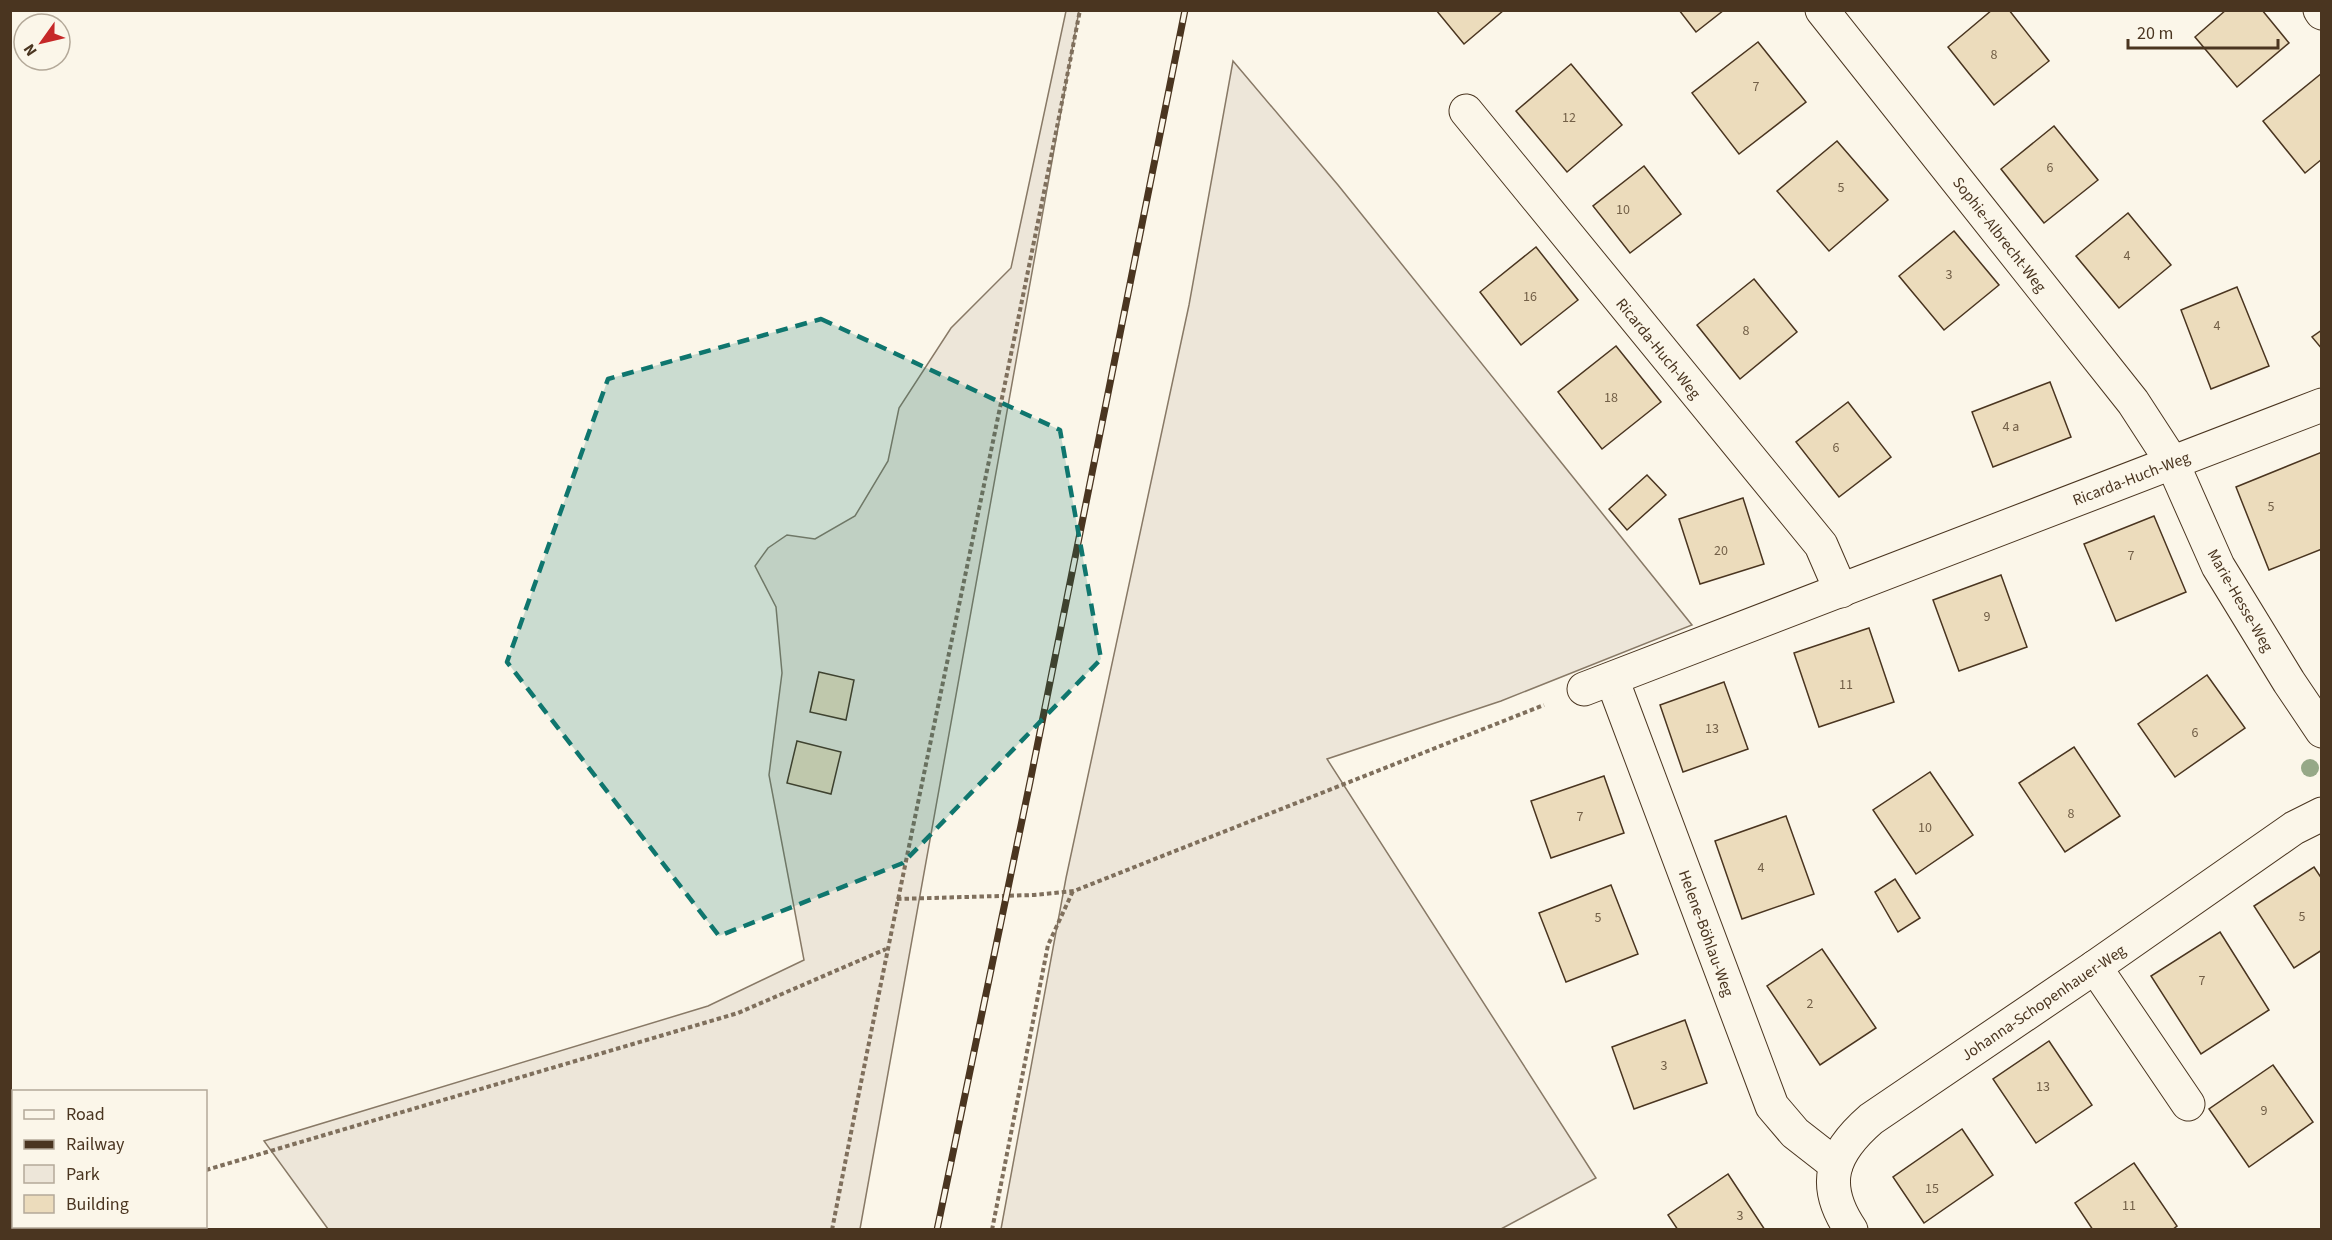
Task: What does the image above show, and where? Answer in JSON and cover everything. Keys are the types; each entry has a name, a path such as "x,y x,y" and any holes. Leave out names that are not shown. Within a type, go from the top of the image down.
{"street":[{"name":"Sophie-Albrecht-Weg","path":"1822,10 2133,402 2172,462"},
{"name":"Ricarda-Huch-Weg","path":"1466,111 1821,545 1841,591"},
{"name":"Ricarda-Huch-Weg","path":"1598,684 2322,405"},
{"name":"Marie-Hesse-Weg","path":"2172,462 2218,566 2322,731"},
{"name":"Helene-Böhlau-Weg","path":"1598,684 1772,1106 1795,1133 1836,1165"},
{"name":"Johanna-Schopenhauer-Weg","path":"1851,1230 1839,1212 1833,1188 1836,1165 1851,1137 1871,1119 2294,828 2322,814"},
{"path":"2095,967 2187,1104"}],"path":[{"path":"832,1230 897,899 1031,262 1080,10"},
{"path":"897,899 1034,895 1074,891 1598,684"},
{"path":"992,1230 1048,945 1074,891"},
{"path":"207,1170 738,1013 887,949"}],"highlighted area":[{"path":"821,319 1060,430 1101,659 903,863 719,936 507,662 608,379"}],"green space":[{"path":"1066,11 1079,11 860,1229 328,1229 264,1141 708,1006 804,960 769,775 782,673 776,607 755,566 768,548 787,535 815,539 855,516 888,461 899,408 951,328 1011,268"},
{"path":"1233,61 1338,185 1692,625 1501,701 1327,759 1596,1178 1501,1229 1001,1229 1066,878 1189,305"}],"building":[{"path":"1436,10 1504,10 1464,44"},
{"path":"1679,10 1724,10 1696,32"},
{"path":"1992,10 2009,10 2049,61 1994,105 1948,47"},
{"path":"2226,10 2262,10 2289,43 2237,87 2195,37"},
{"path":"1758,42 1806,102 1739,154 1692,93"},
{"path":"1571,64 1622,125 1567,172 1516,111"},
{"path":"2322,73 2322,159 2305,173 2263,121"},
{"path":"2054,126 2098,180 2044,223 2001,169"},
{"path":"1837,141 1888,200 1829,251 1777,191"},
{"path":"1644,166 1681,214 1630,253 1593,206"},
{"path":"2128,213 2171,265 2119,308 2076,256"},
{"path":"1954,231 1999,285 1944,330 1899,276"},
{"path":"1536,247 1578,300 1521,345 1480,292"},
{"path":"1754,279 1797,332 1740,379 1697,325"},
{"path":"2237,287 2269,366 2211,389 2181,310"},
{"path":"2322,330 2322,349 2312,337"},
{"path":"1616,346 1661,402 1602,449 1558,392"},
{"path":"2050,382 2071,437 1993,467 1972,412"},
{"path":"1848,402 1891,457 1839,497 1796,442"},
{"path":"2322,452 2322,549 2269,570 2236,487"},
{"path":"1647,475 1666,495 1627,530 1609,509"},
{"path":"1743,498 1764,564 1700,584 1679,519"},
{"path":"2154,516 2186,592 2116,621 2084,544"},
{"path":"2001,575 2027,647 1959,671 1933,600"},
{"path":"1869,628 1894,702 1819,727 1794,653"},
{"path":"819,672 854,680 846,720 810,712"},
{"path":"2207,675 2245,728 2175,777 2138,724"},
{"path":"1724,682 1748,749 1683,772 1660,705"},
{"path":"797,741 841,752 831,794 787,783"},
{"path":"2074,747 2120,816 2065,852 2019,783"},
{"path":"1930,772 1973,835 1916,874 1873,810"},
{"path":"1604,776 1624,833 1551,858 1531,801"},
{"path":"1786,816 1814,894 1742,919 1715,841"},
{"path":"2314,867 2322,879 2322,950 2294,968 2254,906"},
{"path":"1895,879 1920,918 1898,932 1875,892"},
{"path":"1611,885 1638,954 1566,982 1539,913"},
{"path":"2220,932 2269,1010 2201,1054 2151,976"},
{"path":"1822,949 1876,1028 1820,1065 1767,986"},
{"path":"1685,1020 1707,1083 1634,1109 1612,1047"},
{"path":"2049,1041 2092,1105 2036,1143 1993,1079"},
{"path":"2273,1065 2313,1122 2249,1167 2209,1109"},
{"path":"1962,1129 1993,1175 1924,1223 1893,1177"},
{"path":"2134,1163 2177,1226 2172,1230 2093,1230 2075,1203"},
{"path":"1728,1174 1765,1230 1678,1230 1668,1215"}],"railway":[{"path":"937,1230 1030,782 1185,10"}]}
